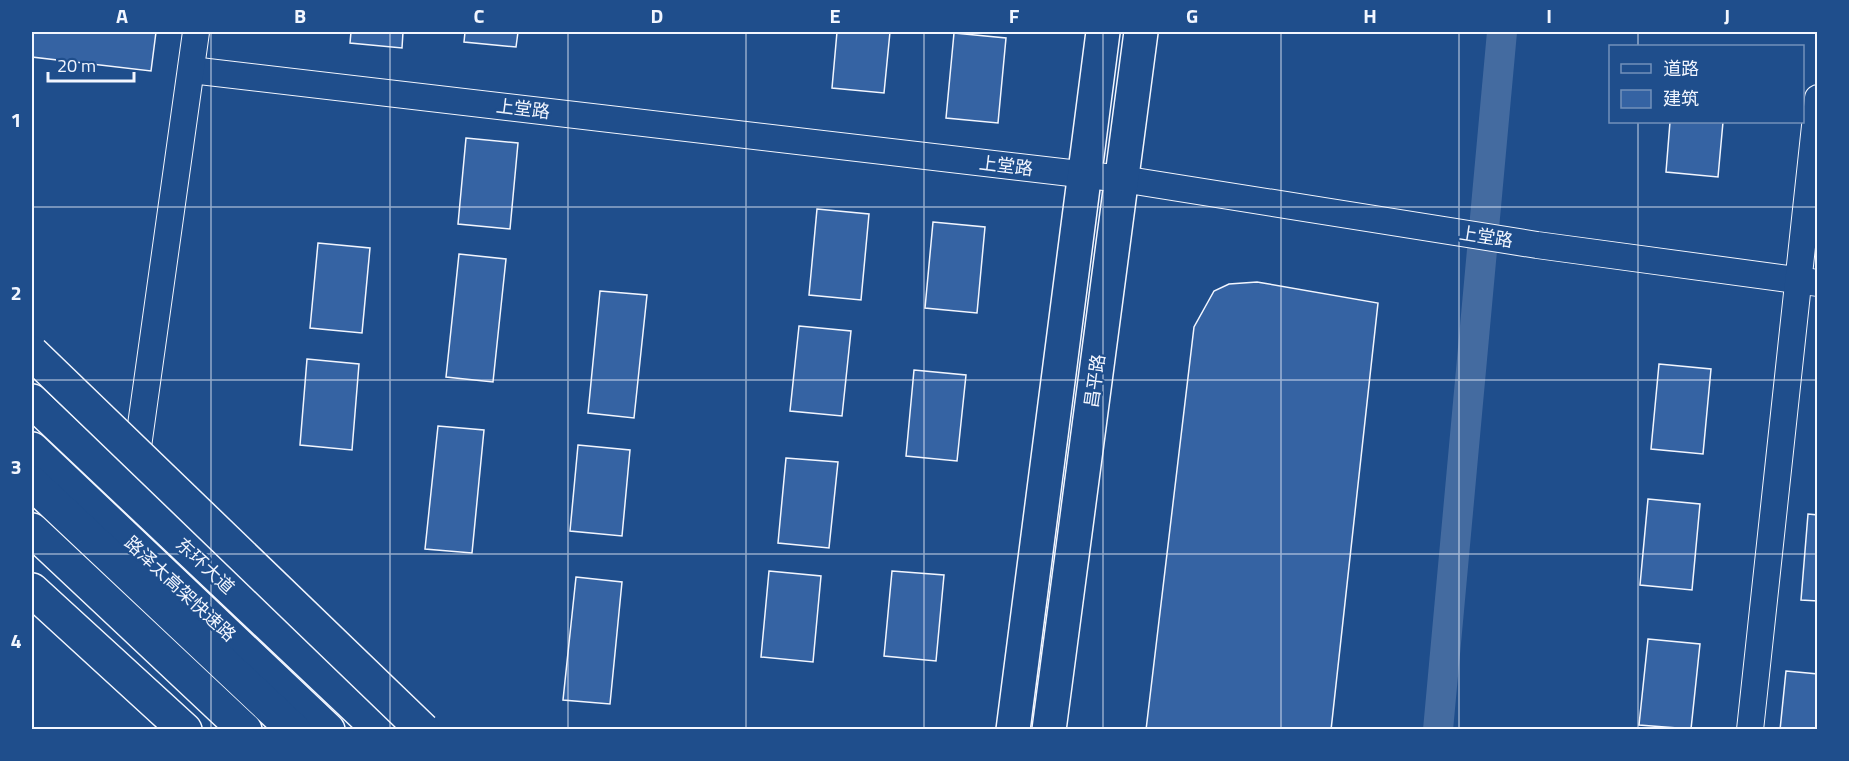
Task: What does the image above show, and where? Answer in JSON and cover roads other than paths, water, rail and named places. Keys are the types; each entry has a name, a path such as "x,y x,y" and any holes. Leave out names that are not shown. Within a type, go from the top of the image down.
{"main road":[{"name":"昌平路","path":"1013,729 1103,32"},
{"name":"昌平路","path":"1049,729 1141,32"},
{"path":"32,353 423,729"},
{"name":"东环大道","path":"32,401 380,729"},
{"name":"路泽太高架快速路","path":"32,449 328,729"},
{"name":"路泽太高架快速路","path":"32,483 294,729"},
{"path":"32,530 245,729"},
{"path":"32,590 185,729"}],"street":[{"path":"131,496 196,32"},
{"name":"上堂路","path":"191,70 1122,179 1422,228 1808,282"},
{"path":"1750,729 1808,282 1818,98"}],"waterway":[{"path":"1438,730 1502,32"}]}
